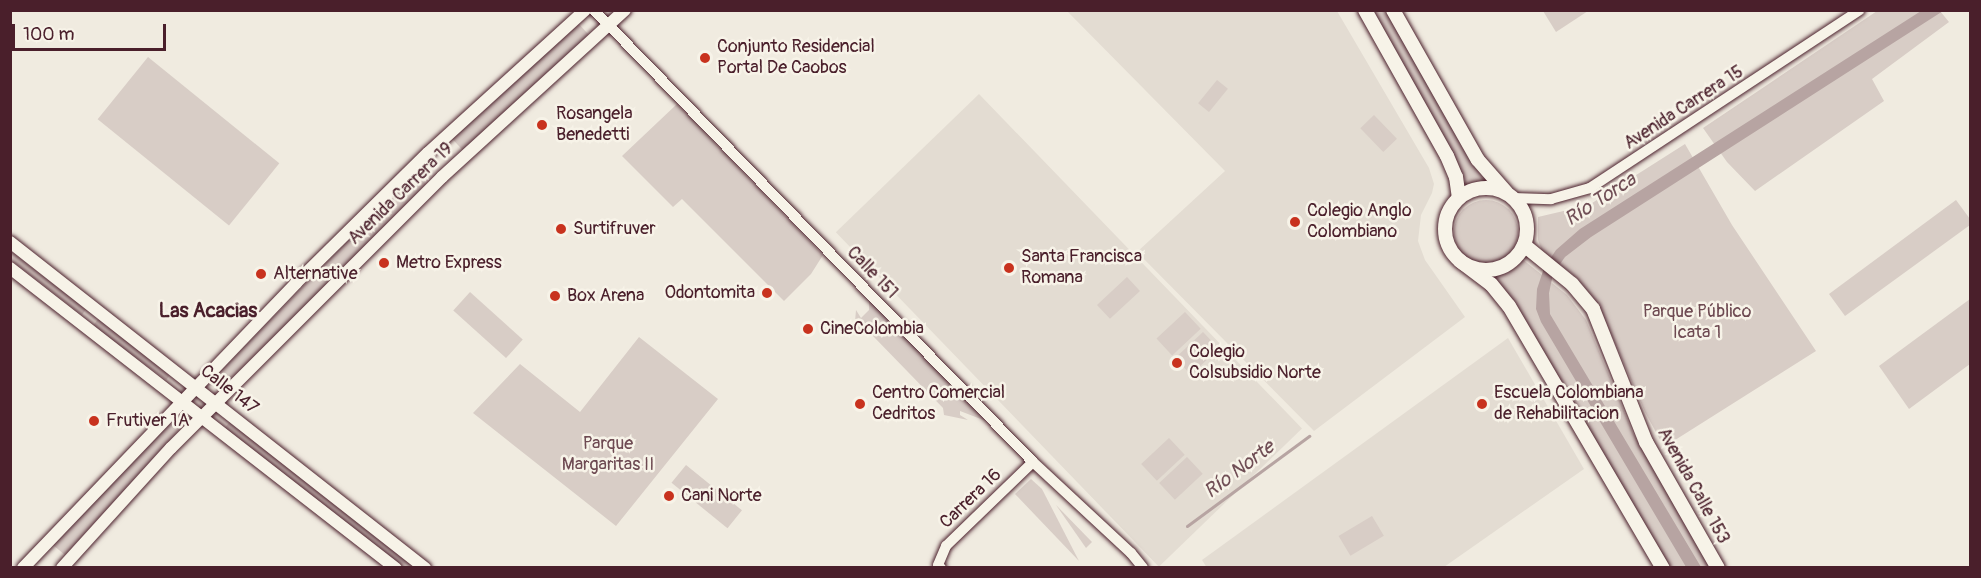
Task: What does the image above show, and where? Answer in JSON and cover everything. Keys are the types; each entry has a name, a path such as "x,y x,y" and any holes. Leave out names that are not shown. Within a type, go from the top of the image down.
{"main road":[{"name":"Avenida Carrera 19","path":"23,567 195,386 428,153 585,10"},
{"name":"Avenida Carrera 19","path":"62,567 203,416 442,177 625,10"},
{"path":"1365,10 1447,156 1456,177 1459,198"},
{"path":"1392,10 1478,160 1523,212 1527,222 1524,245 1517,256 1500,268 1482,270 1460,261"},
{"path":"1510,196 1488,188 1479,188 1459,198 1447,214 1445,234 1453,253 1460,261 1491,284 1509,306 1664,567"},
{"name":"Calle 147","path":"10,242 425,567"},
{"name":"Avenida Calle 153","path":"1524,245 1562,275 1593,309 1646,442 1718,567"},
{"name":"Calle 147","path":"10,268 396,567"},
{"path":"85,325 97,310"}],"street":[{"name":"Calle 151","path":"594,10 1033,462 1131,553 1143,567"},
{"name":"Avenida Carrera 15","path":"1510,196 1539,201 1569,196 1590,188 1860,10"},
{"name":"Carrera 16","path":"940,566 946,546 1033,462"},
{"name":"Calle 151","path":"1131,553 1138,567"}],"shaded area":[{"name":"Colegio Anglo Colombiano","path":"1067,11 1337,11 1429,168 1434,184 1421,215 1418,241 1425,260 1465,317 1314,431 1137,252 1225,171"},
{"path":"1921,11 1943,11 1591,237 1565,257 1553,274 1549,293 1550,314 1701,567 1686,567 1541,322 1536,309 1537,289 1544,268 1556,250 1580,229"},
{"name":"Santa Francisca Romana","path":"979,94 1302,428 1159,567 836,232"},
{"name":"Escuela Colombiana de Rehabilitacion","path":"1508,338 1584,469 1444,567 1207,568 1202,560"}],"green space":[{"path":"1370,11 1387,11 1486,184 1467,187 1462,173"},
{"path":"1543,11 1588,11 1556,32"},
{"path":"1877,11 1940,11 1949,22 1872,79 1884,101 1755,191 1727,162 1703,128"},
{"path":"577,22 589,35 464,152 452,139"},
{"path":"148,57 279,163 229,226 98,119"},
{"path":"1217,80 1228,89 1209,112 1198,103"},
{"path":"677,104 823,255 811,274 784,301 682,199 673,207 622,156"},
{"path":"1374,115 1397,139 1383,152 1360,128"},
{"name":"Parque Público Icata 1","path":"1685,144 1732,225 1816,351 1664,447 1645,412 1602,313 1592,296 1576,277 1542,251 1538,240 1538,217 1589,205"},
{"path":"414,173 426,184 225,385 216,376"},
{"path":"1480,200 1492,200 1509,209 1516,220 1518,232 1516,244 1509,255 1492,264 1480,264 1468,259 1459,250 1454,238 1454,226 1459,214 1468,205"},
{"path":"1956,200 1970,219 1970,225 1845,316 1829,294"},
{"path":"10,251 86,309 82,315 11,260"},
{"path":"1521,258 1567,295 1586,320 1633,433 1711,567 1669,567 1490,275 1508,269"},
{"path":"1127,277 1140,291 1110,319 1097,305"},
{"path":"470,292 523,340 506,358 453,311"},
{"path":"1970,299 1970,364 1909,409 1879,366"},
{"path":"869,300 986,421 960,411 960,415 968,420 944,415 943,408 873,336 854,333 856,310 861,318 869,310"},
{"path":"1185,312 1201,329 1172,355 1156,339"},
{"path":"98,319 172,372 166,380 93,326"},
{"path":"1203,332 1219,349 1191,375 1175,358"},
{"name":"Parque Margaritas II","path":"639,337 718,399 616,526 473,413 520,364 580,412"},
{"path":"172,419 181,428 65,555 53,545"},
{"path":"231,420 418,566 416,568 404,568 225,428"},
{"path":"1169,438 1185,455 1157,481 1141,464"},
{"path":"1187,457 1203,474 1175,500 1159,483"},
{"path":"686,465 742,510 727,528 672,483"},
{"path":"1031,479 1042,489 1079,561 1015,494"},
{"path":"1056,505 1092,542 1086,548"},
{"path":"1372,516 1384,536 1350,556 1339,536"}],"waterway":[{"name":"Río Norte","path":"1187,526 1309,436"}],"place":[{"name":"Conjunto Residencial Portal De Caobos","path":"705,58"},
{"name":"Rosangela Benedetti","path":"542,125"},
{"name":"Colegio Anglo Colombiano","path":"1295,222"},
{"name":"Surtifruver","path":"561,229"},
{"name":"Metro Express","path":"384,263"},
{"name":"Santa Francisca Romana","path":"1009,268"},
{"name":"Alternative","path":"261,274"},
{"name":"Odontomita","path":"767,293"},
{"name":"Box Arena","path":"555,296"},
{"name":"CineColombia","path":"808,329"},
{"name":"Colegio Colsubsidio Norte","path":"1177,363"},
{"name":"Centro Comercial Cedritos","path":"860,404"},
{"name":"Escuela Colombiana de Rehabilitacion","path":"1482,404"},
{"name":"Frutiver 1A","path":"94,421"},
{"name":"Cani Norte","path":"669,496"}],"district":[{"name":"Las Acacias","path":"208,310"}],"water label":[{"name":"Río Torca","path":"1600,199"}]}
